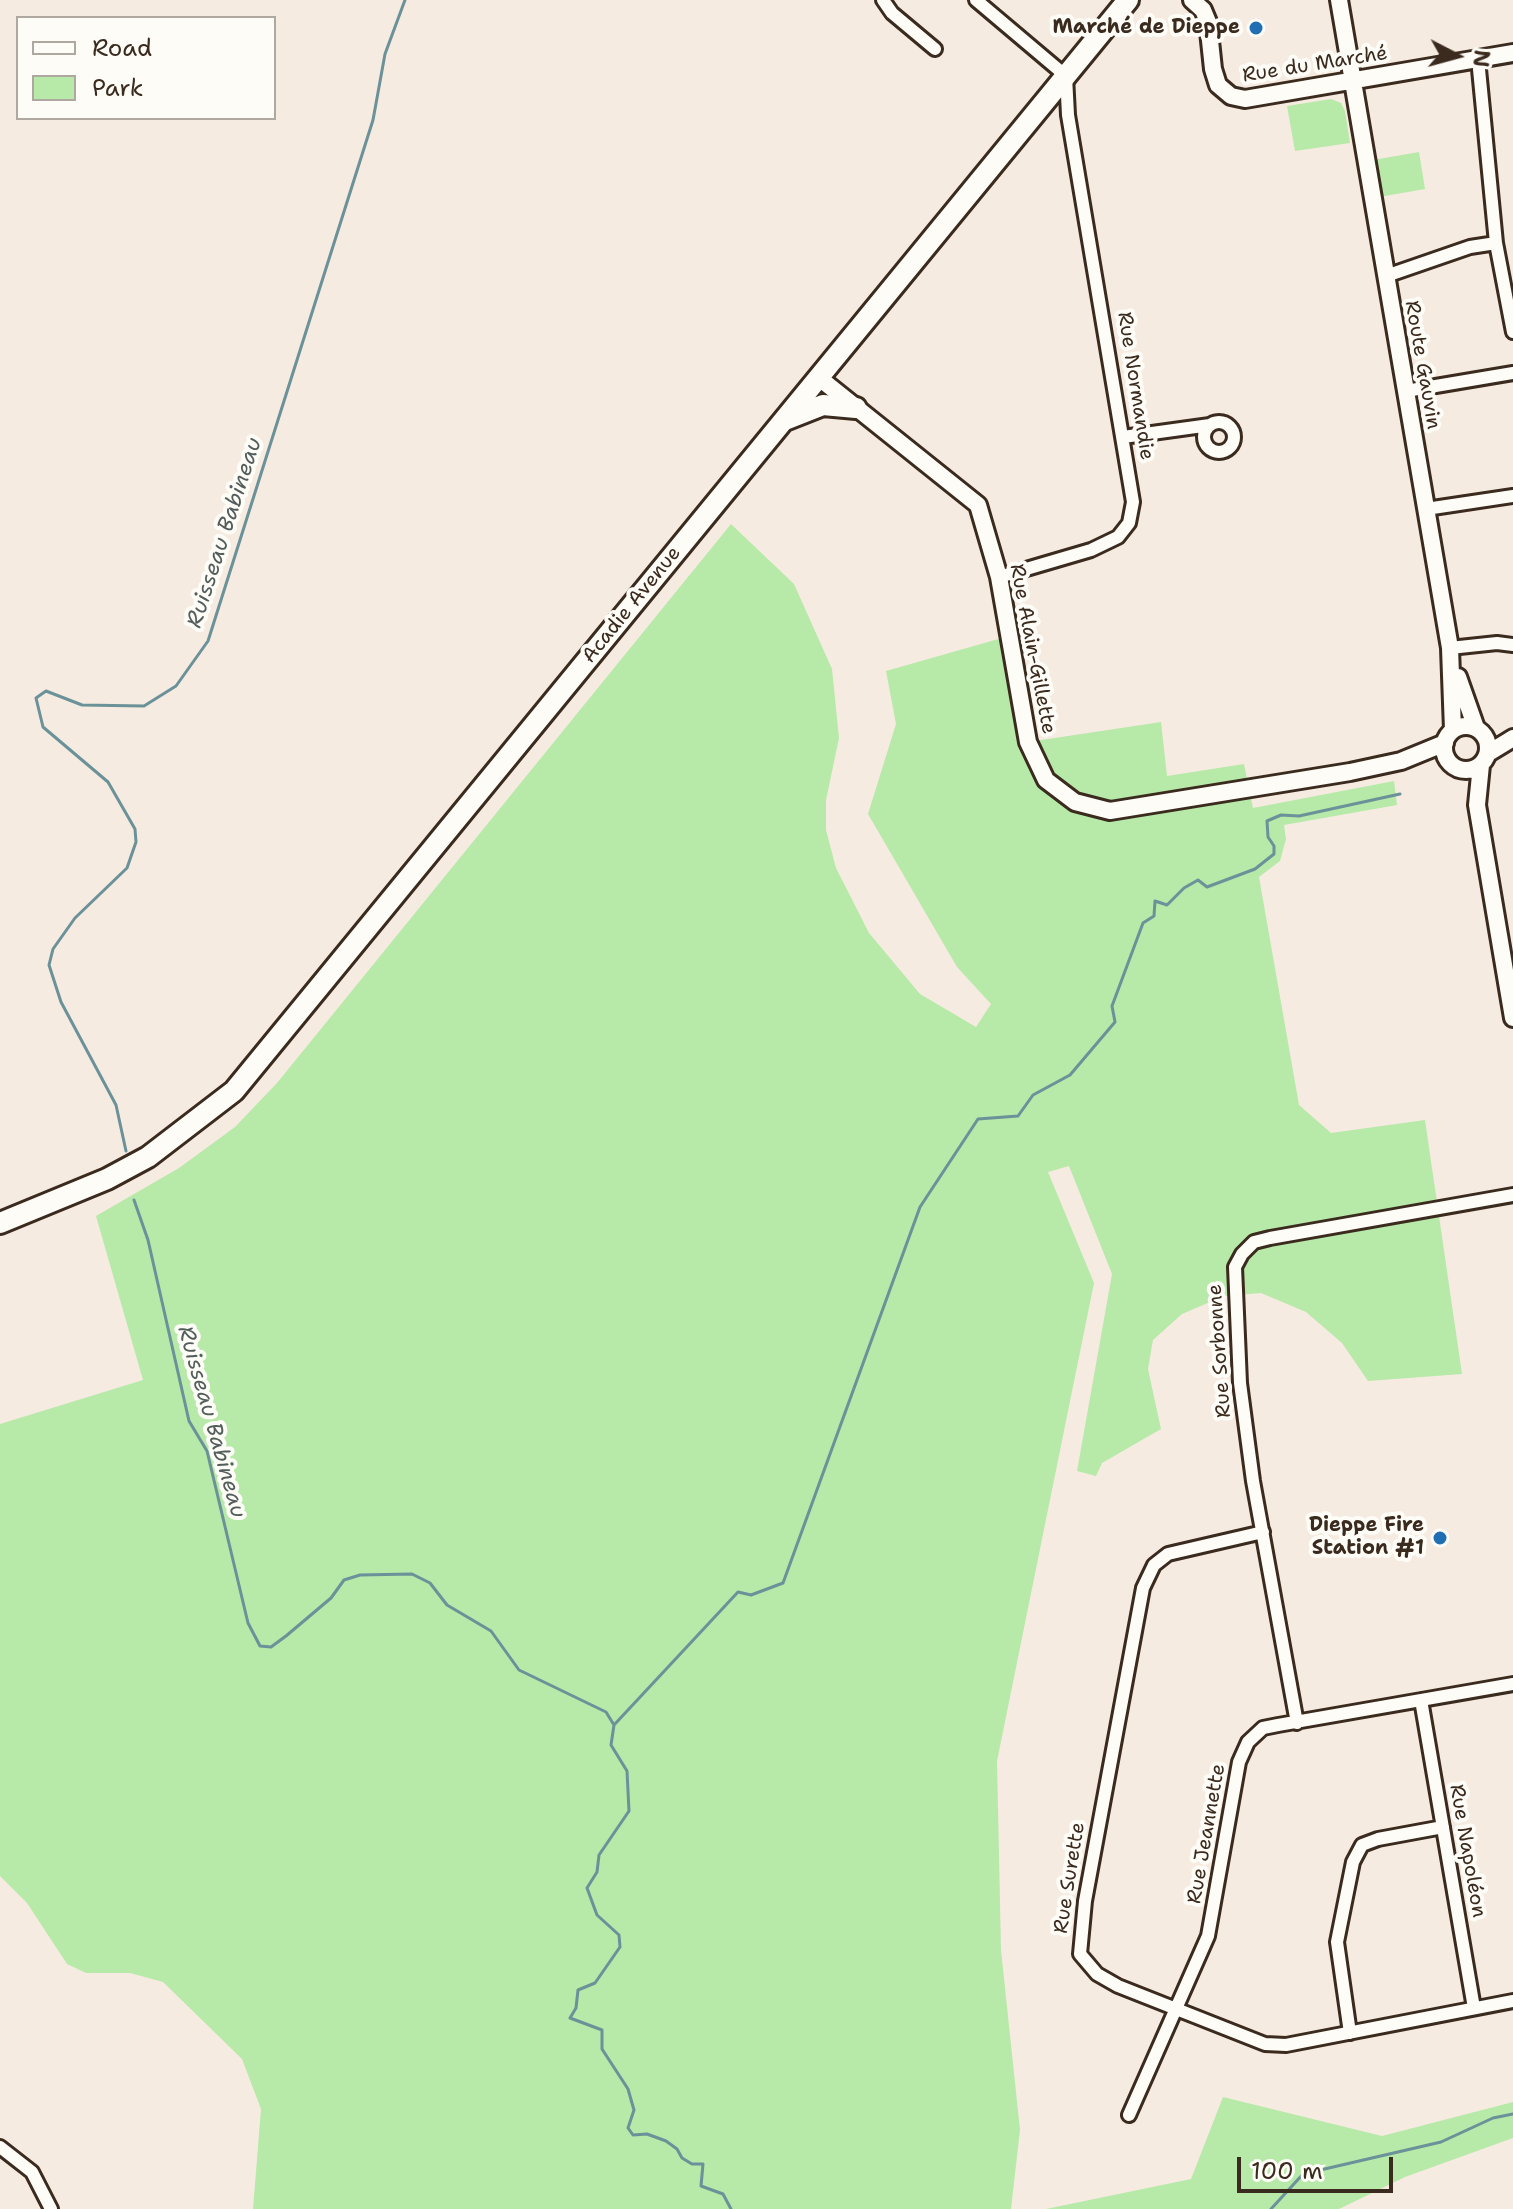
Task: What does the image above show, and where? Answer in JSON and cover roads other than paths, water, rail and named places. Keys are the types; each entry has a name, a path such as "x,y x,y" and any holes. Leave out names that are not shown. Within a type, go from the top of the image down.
{"main road":[{"name":"Acadie Avenue","path":"0,1223 107,1179 187,1130 234,1091 1128,0"},
{"path":"782,421 823,405 856,408"}],"street":[{"path":"883,0 892,13 935,49"},
{"path":"976,0 1066,76"},
{"name":"Rue du Marché","path":"1192,0 1203,10 1208,22 1218,85 1231,96 1245,99 1513,53"},
{"name":"Route Gauvin","path":"1339,0 1451,652 1480,731"},
{"path":"1478,59 1496,243 1513,332"},
{"name":"Rue Normandie","path":"999,577 1091,550 1118,537 1129,523 1133,502 1068,115 1066,76"},
{"path":"1042,104 1052,104 1068,115"},
{"path":"1386,276 1470,247 1496,243"},
{"path":"1406,391 1513,373"},
{"name":"Rue Alain-Gillette","path":"818,377 978,505 999,577 1028,742 1046,780 1075,802 1110,811 1401,761 1454,766"},
{"path":"1123,437 1210,425"},
{"path":"1426,509 1513,496"},
{"path":"1451,652 1497,643 1513,645"},
{"name":"Route Gauvin","path":"1449,736 1451,652"},
{"path":"1477,805 1454,766 1449,736 1464,726 1513,735"},
{"path":"1480,731 1484,759 1477,805 1513,1018"},
{"path":"1454,766 1470,770 1513,735"},
{"name":"Rue Alain-Gillette","path":"1401,761 1449,736"},
{"name":"Rue Sorbonne","path":"1297,1723 1240,1383 1235,1267 1254,1242 1513,1195"},
{"name":"Rue Surette","path":"1263,1532 1168,1554 1154,1565 1143,1588 1088,1885 1080,1954 1097,1974 1176,2010 1265,2044 1286,2045 1513,2001"},
{"name":"Rue Jeannette","path":"1129,2115 1208,1936 1239,1762 1248,1742 1263,1728 1513,1684"},
{"name":"Rue Napoléon","path":"1421,1700 1474,2008"},
{"path":"1350,2033 1337,1942 1353,1862 1362,1845 1443,1827"},
{"path":"0,2147 32,2172 51,2209"}],"waterway":[{"name":"Ruisseau Babineau","path":"126,1151 116,1105 61,1002 49,965 53,949 75,918 127,868 136,842 135,829 108,782 43,727 36,698 46,691 82,705 144,706 176,686 208,641 373,120 385,54 405,0"},
{"path":"731,2209 723,2194 701,2186 703,2164 692,2164 682,2158 677,2149 666,2141 647,2134 633,2135 628,2128 634,2110 628,2089 602,2049 602,2030 570,2018 576,2008 578,1990 595,1983 620,1947 619,1935 597,1915 587,1888 597,1872 599,1855 629,1811 627,1771 611,1745 614,1725 738,1592 751,1595 783,1583 920,1207 978,1119 1018,1116 1033,1095 1070,1075 1115,1022 1112,1006 1143,923 1154,916 1155,901 1167,905 1184,888 1198,880 1207,887 1255,869 1274,854 1267,821 1281,815 1299,816 1400,794"},
{"name":"Ruisseau Babineau","path":"134,1200 148,1240 189,1421 207,1451 248,1623 260,1646 271,1647 286,1636 331,1598 344,1580 360,1575 412,1574 430,1583 447,1605 491,1631 519,1670 606,1712 614,1725"},
{"name":"Ruisseau Babineau","path":"1271,2209 1303,2174 1441,2142 1493,2118 1513,2114"}],"place":[{"name":"Marché de Dieppe","path":"1256,28"},
{"name":"Dieppe Fire Station #1","path":"1440,1538"}]}
